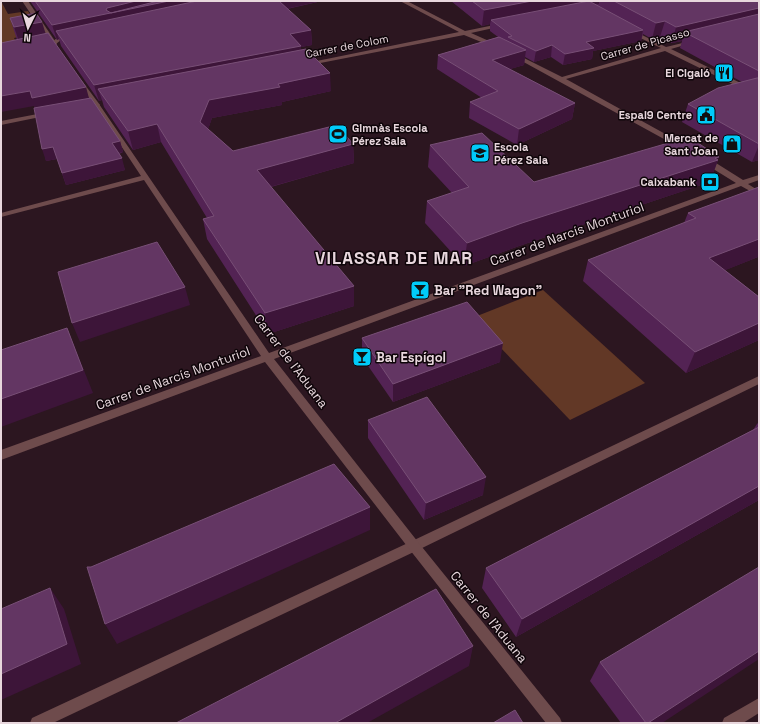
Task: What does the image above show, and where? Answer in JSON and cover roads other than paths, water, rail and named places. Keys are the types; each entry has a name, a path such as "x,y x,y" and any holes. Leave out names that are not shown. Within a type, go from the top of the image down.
{"street":[{"path":"25,1 58,49"},
{"path":"402,1 465,33 476,36 560,79 694,154"},
{"name":"Carrer de Colom","path":"300,65 511,24"},
{"path":"622,27 759,95"},
{"path":"54,43 60,38 81,32"},
{"path":"46,45 77,38"},
{"name":"Carrer de Picasso","path":"560,79 663,48 700,39"},
{"name":"Carrer de l'Aduana","path":"75,75 97,105 267,357 414,546 556,723"},
{"path":"1,123 53,113"},
{"path":"700,157 759,194"},
{"path":"1,214 145,177"},
{"name":"Carrer de Narcís Monturiol","path":"1,455 759,177"},
{"path":"37,723 414,546 759,380"},
{"path":"728,723 759,705"}],"place":[{"name":"El Cigaló","path":"724,73"},
{"name":"Espai9 Centre","path":"706,115"},
{"name":"Gimnàs Escola Pérez Sala","path":"338,134"},
{"name":"Mercat de Sant Joan","path":"732,144"},
{"name":"Escola Pérez Sala","path":"480,153"},
{"name":"Caixabank","path":"710,182"},
{"name":"Bar \"Red Wagon\"","path":"420,290"},
{"name":"Bar Espígol","path":"362,357"}],"district":[{"name":"VILASSAR DE MAR","path":"394,258"}]}
